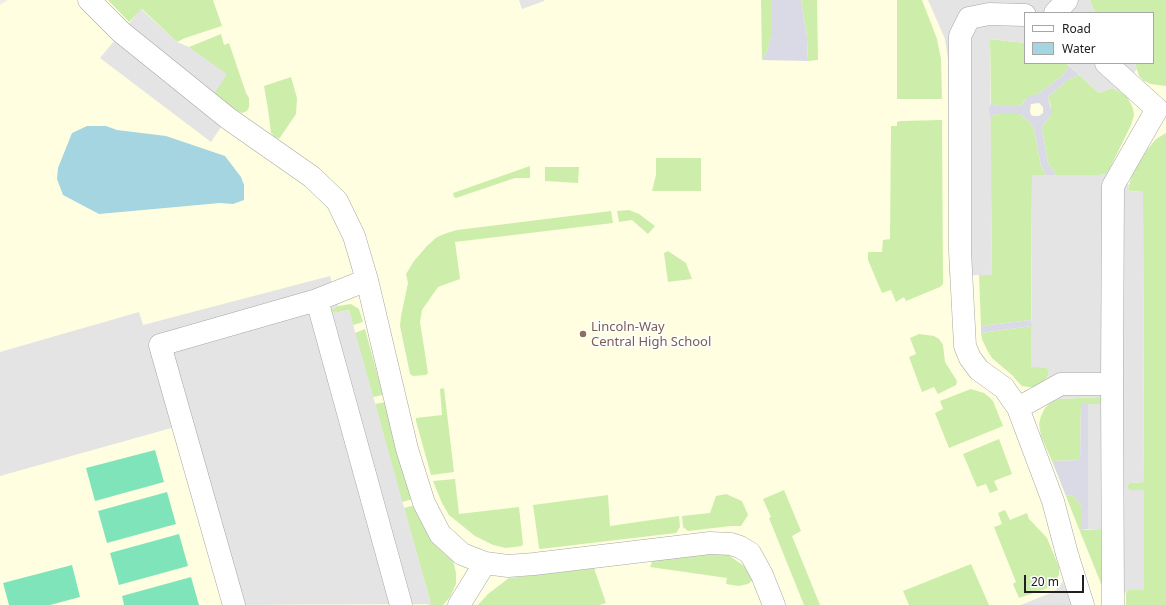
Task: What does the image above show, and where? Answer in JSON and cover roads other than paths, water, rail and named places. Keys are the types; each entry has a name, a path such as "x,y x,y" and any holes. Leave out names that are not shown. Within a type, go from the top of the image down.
{"lane":[{"path":"89,0 127,37 229,119 312,177 337,201 354,236 367,280 406,449 424,503 440,534 462,554 485,563 508,566 710,543 730,544 740,547 750,554 762,575 774,605"},
{"path":"1056,12 1067,0"},
{"path":"1024,15 989,14 969,18 960,36 960,251 965,346 970,358 979,370 1004,388 1018,408 1053,500 1067,554 1083,605"},
{"path":"1107,64 1157,109 1113,186 1113,605"},
{"path":"234,605 160,345 317,300 367,280"},
{"path":"317,300 401,605"},
{"path":"1018,408 1061,384 1112,384"},
{"path":"459,605 485,563"}],"water":[{"path":"87,126 106,126 117,130 166,136 225,156 241,177 244,185 244,200 233,204 220,203 99,214 63,195 57,179 58,168 72,133"}],"place":[{"name":"Lincoln-Way Central High School","path":"583,334"}]}
